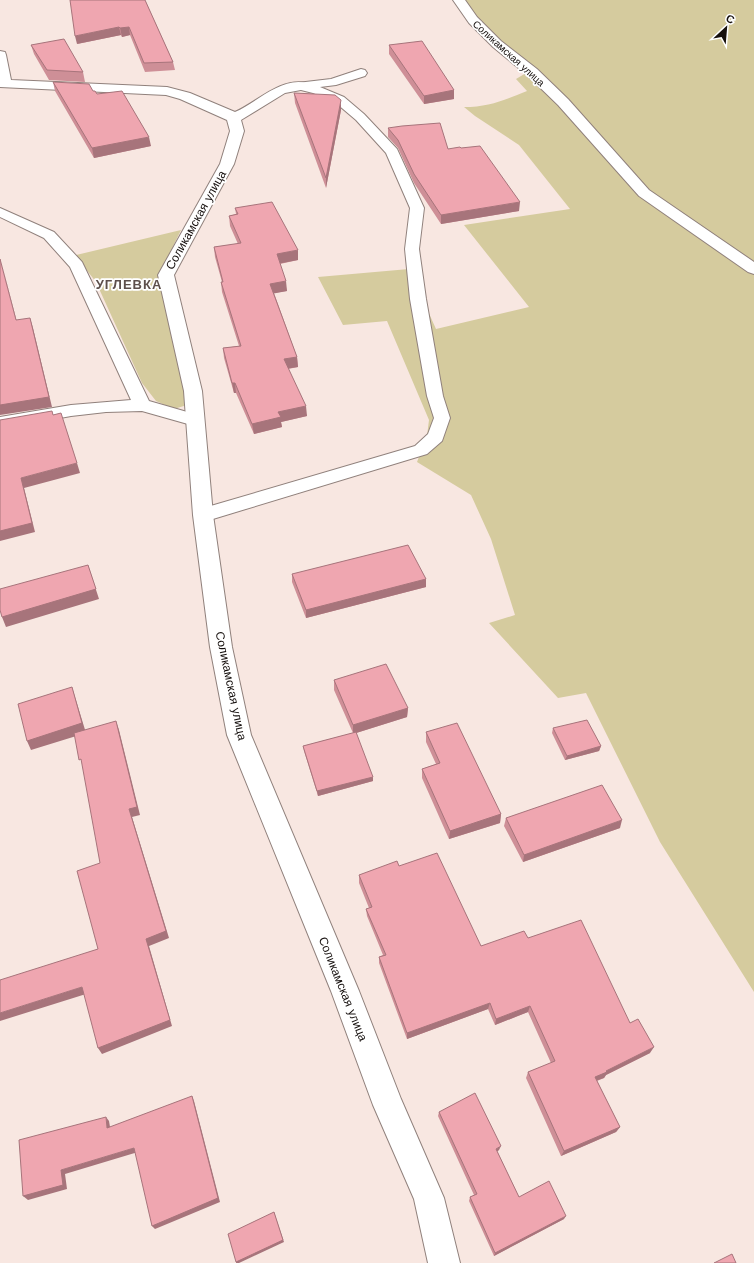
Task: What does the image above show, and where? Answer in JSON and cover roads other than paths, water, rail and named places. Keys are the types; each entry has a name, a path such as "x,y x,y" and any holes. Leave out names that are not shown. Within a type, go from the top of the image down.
{"street":[{"name":"Соликамская улица","path":"458,0 473,20 497,44 532,72 563,102 644,193 754,269"},
{"path":"0,55 5,76 2,83 152,89 167,91 185,96 229,114 234,118 281,90 301,86"},
{"name":"Соликамская улица","path":"234,118 237,132 227,164 166,275 193,391 203,515 221,647 239,735 345,991 388,1105 429,1198 444,1263"}],"lane":[{"path":"301,86 332,82 361,73"},
{"path":"203,515 421,450 436,437 442,418 435,396 418,299 412,249 417,208 392,152 360,117 340,100 317,90 301,86"},
{"path":"0,212 48,235 77,265 142,405"},
{"path":"0,423 82,408 110,405 142,405 195,420"}],"district":[{"name":"УГЛЕВКА","path":"129,284"}]}
